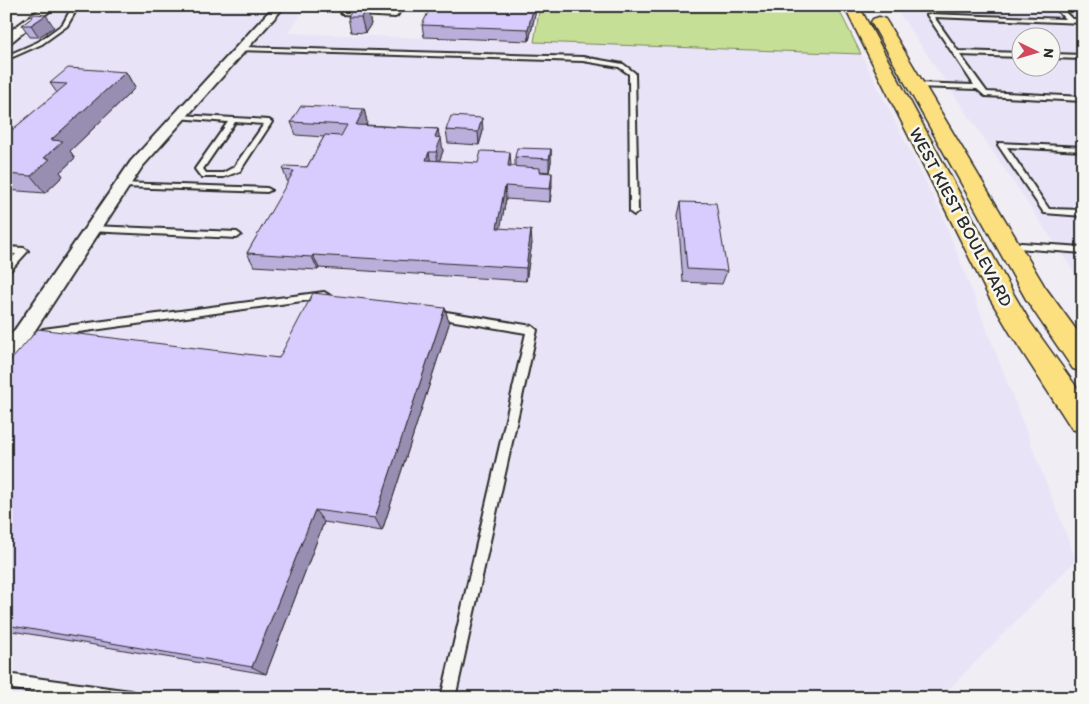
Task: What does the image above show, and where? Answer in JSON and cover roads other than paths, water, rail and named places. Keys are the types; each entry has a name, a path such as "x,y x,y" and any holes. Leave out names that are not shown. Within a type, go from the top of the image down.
{"main road":[{"name":"WEST KIEST BOULEVARD","path":"851,6 968,232 1022,329 1083,420"},
{"name":"WEST KIEST BOULEVARD","path":"870,6 1036,294 1083,361"},
{"path":"891,84 915,85"},
{"path":"968,232 1004,239"}],"street":[{"path":"6,40 51,6"},
{"path":"6,352 21,336 136,164 280,6"}],"lane":[{"path":"6,58 40,43 65,25 74,9 72,6"},
{"path":"349,6 344,13 395,15 400,6"},
{"path":"1056,6 1071,21"},
{"path":"1083,21 930,15 985,94 1083,99"},
{"path":"241,49 583,59 620,65 632,73 634,212"},
{"path":"956,53 1012,55"},
{"path":"6,66 13,55"},
{"path":"1062,56 1083,57"},
{"path":"915,85 979,87"},
{"path":"179,117 233,120 269,122 237,169 224,175 204,175 199,169 233,120"},
{"path":"1083,149 1002,145 1046,211 1083,213"},
{"path":"122,185 267,190"},
{"path":"92,229 237,235"},
{"path":"1004,239 1083,250"},
{"path":"6,250 24,251 6,270"},
{"path":"21,336 322,295 331,297"},
{"path":"427,312 532,330 448,698"},
{"path":"6,681 131,698"}]}
